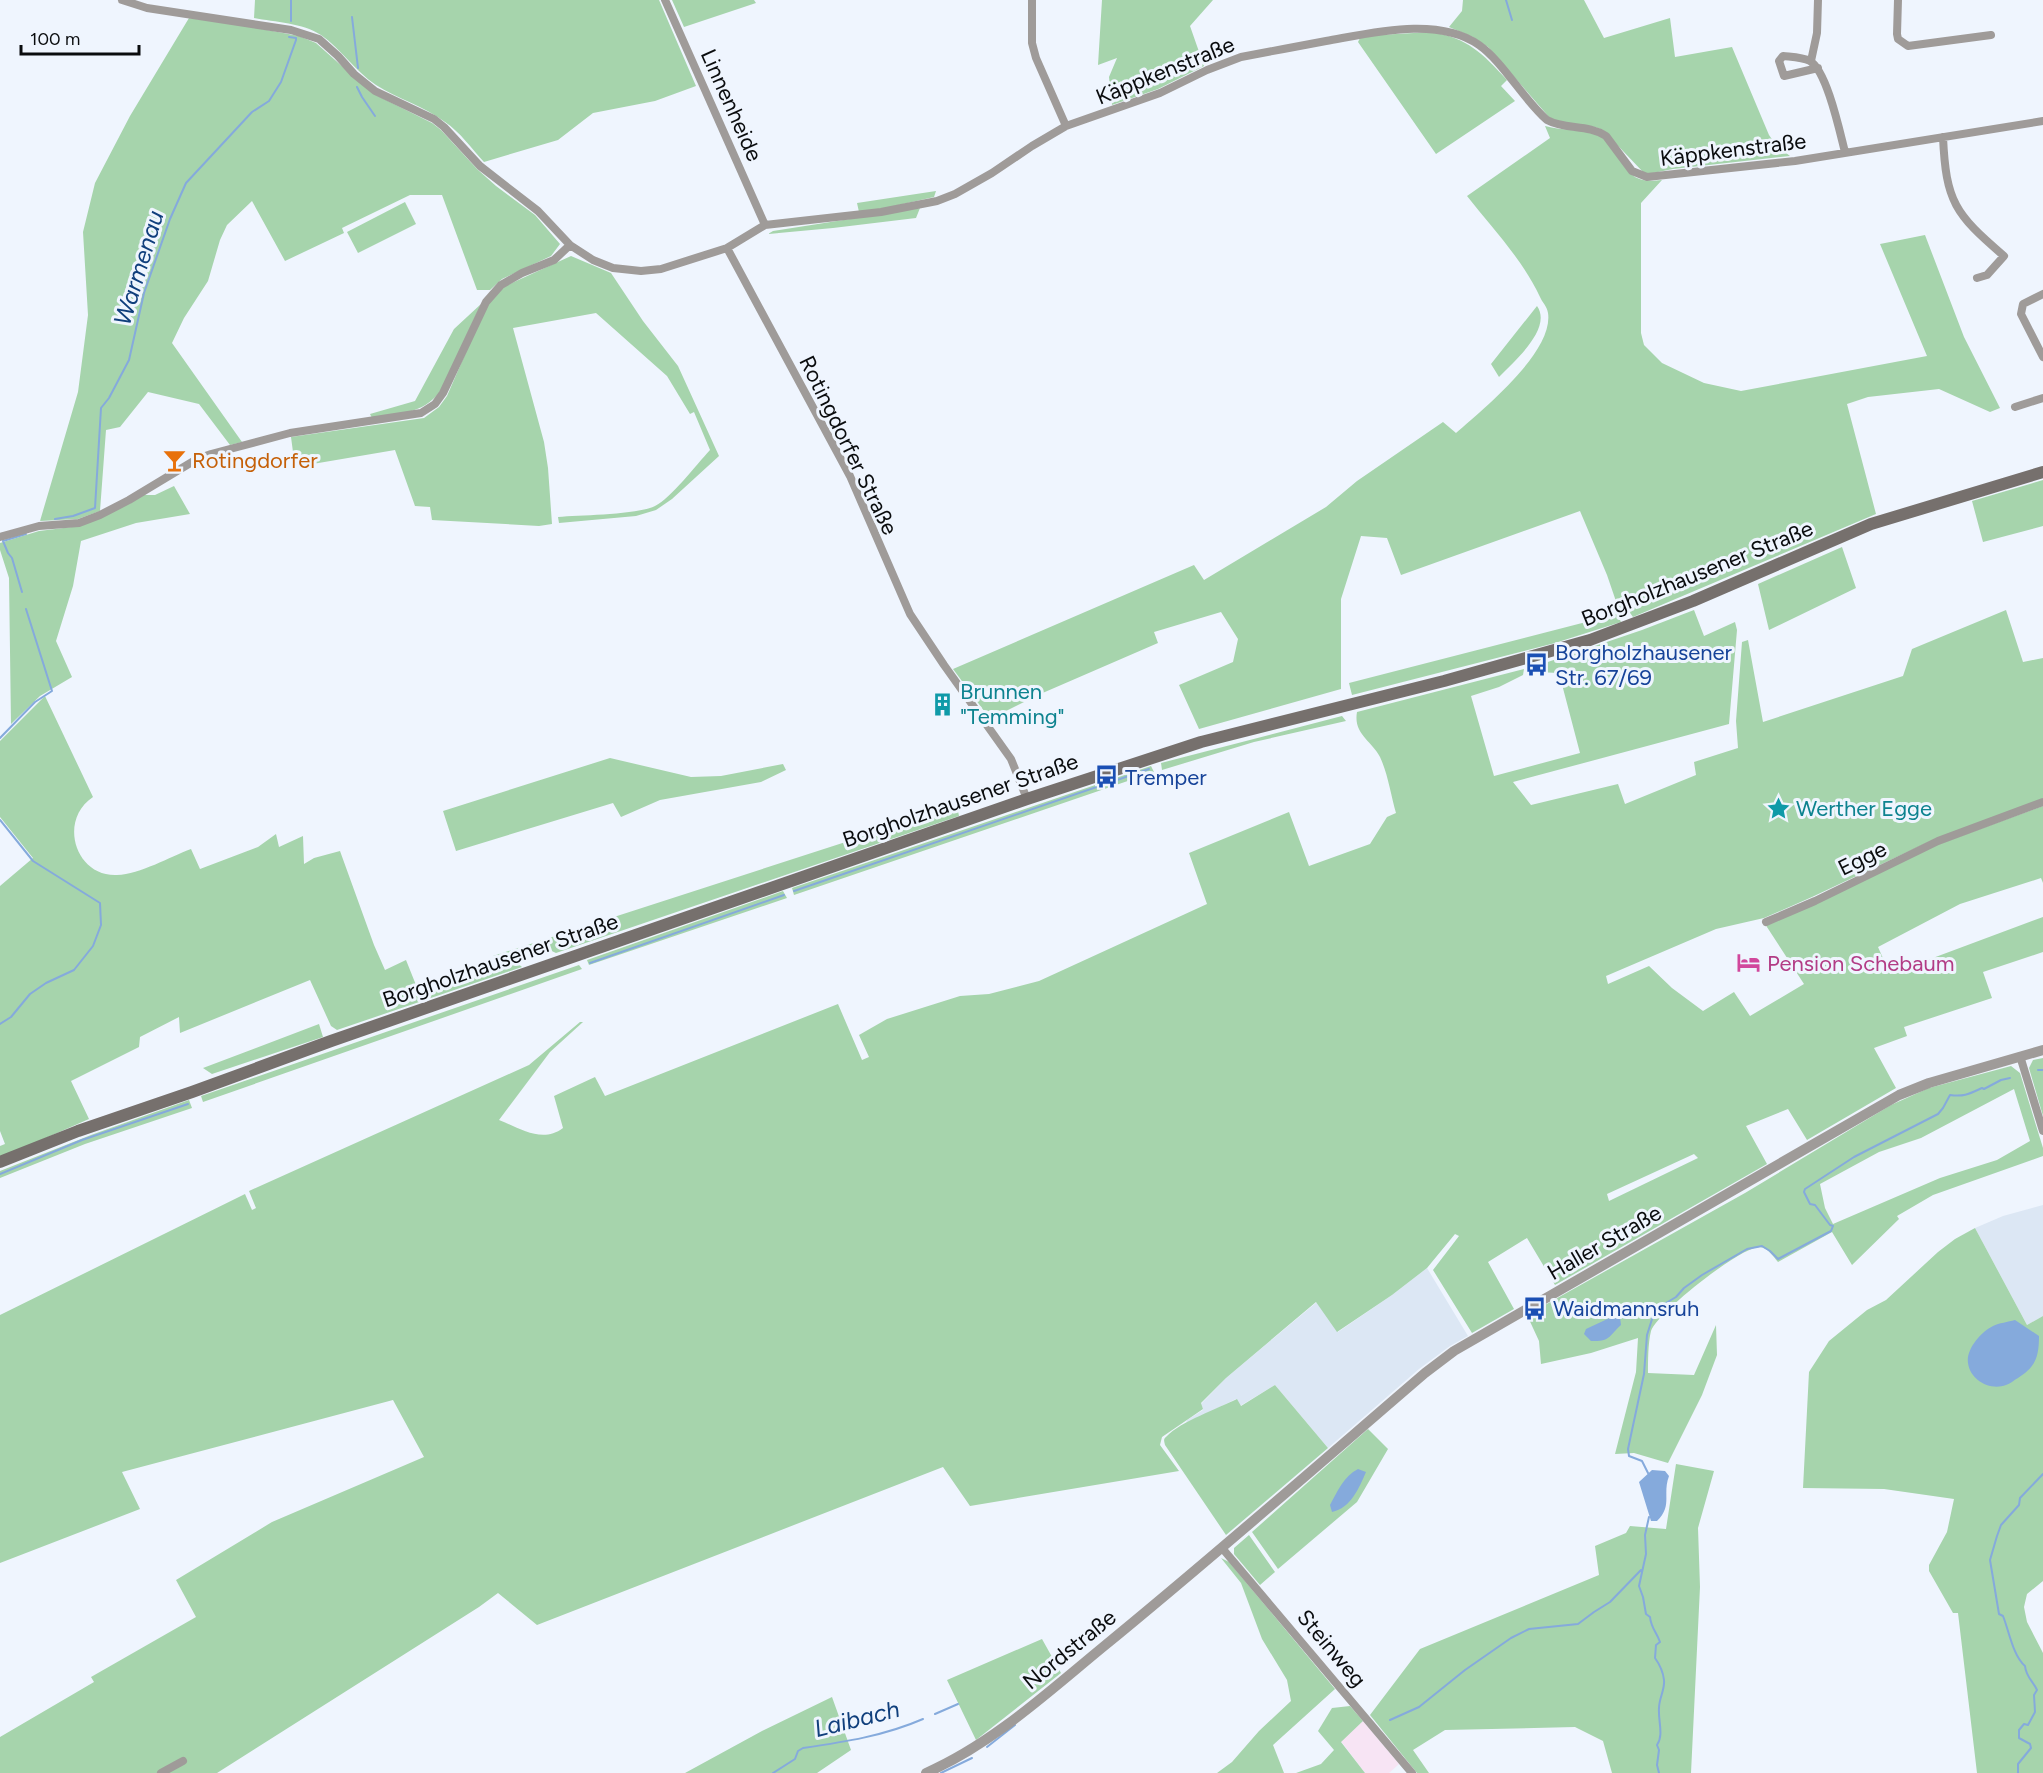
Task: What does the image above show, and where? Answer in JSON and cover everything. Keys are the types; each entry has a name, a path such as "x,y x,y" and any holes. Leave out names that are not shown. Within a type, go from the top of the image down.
{"main road":[{"name":"Borgholzhausener Straße","path":"0,1162 78,1131 331,1041 1028,799 1200,742 1465,676 1590,640 1693,601 1871,524 2043,472"}],"street":[{"path":"122,0 147,8 291,30 319,39 354,74 375,91 434,119 444,127 480,166 538,211 570,244 593,260 613,268 641,271 661,269 727,248"},
{"name":"Linnenheide","path":"665,0 765,225"},
{"path":"1032,0 1032,43 1036,58 1066,126"},
{"path":"1818,0 1814,65 1828,91 1845,152"},
{"path":"1898,0 1898,39 1908,46 1991,35"},
{"name":"Käppkenstraße","path":"727,248 765,225 881,212 937,201 955,194 992,173 1066,126 1160,93 1240,57 1378,31 1431,30 1460,36 1479,45 1546,120 1556,125 1601,133 1606,136 1632,171 1647,177 1795,161 2043,120"},
{"path":"1943,137 1944,170 1952,200 1963,218 2004,256 1987,275 1977,278"},
{"path":"0,537 39,526 79,523 100,515 197,459 222,451 290,433 421,413 435,404 443,393 483,305 501,285 522,273 554,260 570,244"},
{"name":"Rotingdorfer Straße","path":"727,248 849,476 910,614 1011,759 1028,799"},
{"path":"2043,294 2023,304 2021,314 2043,357"},
{"path":"2015,407 2043,398"},
{"name":"Egge","path":"1766,922 1815,901 1938,841 2043,802"},
{"name":"Haller Straße","path":"1226,1545 1425,1373 1454,1351 1899,1095 1929,1083 2043,1050"},
{"path":"2020,1056 2043,1131"},
{"name":"Nordstraße","path":"926,1773 980,1745 1226,1545"},
{"name":"Steinweg","path":"1226,1545 1412,1773"},
{"path":"161,1773 183,1761"}],"shaded area":[{"path":"2043,1205 2043,1316 2027,1325 1975,1228 2003,1216"},
{"path":"1427,1268 1468,1336 1419,1369 1328,1448 1275,1385 1240,1406 1236,1399 1186,1424 1187,1420 1203,1410 1201,1404 1226,1378 1317,1302 1338,1332"},
{"path":"1363,1721 1399,1764 1389,1773 1365,1773 1341,1741"}],"green space":[{"path":"255,0 659,0 696,86 655,101 593,113 558,140 484,162 450,126 428,111 376,85 321,35 297,25 254,18"},
{"path":"672,0 754,0 756,3 684,27"},
{"path":"1102,0 1213,0 1190,26 1204,66 1158,89 1112,105 1109,77 1117,58 1098,65"},
{"path":"1463,0 1584,0 1604,38 1670,18 1675,57 1732,47 1769,135 1776,145 1790,156 1673,169 1648,174 1643,172 1603,130 1562,122 1549,117 1488,47 1473,37 1449,27 1462,11"},
{"path":"189,18 299,36 316,43 372,93 432,123 441,130 477,169 535,215 560,244 551,256 502,279 490,290 477,290 442,195 410,195 342,228 344,233 285,261 252,201 227,225 220,240 208,281 184,318 172,343 242,442 230,445 199,404 148,392 120,427 106,430 100,511 78,519 40,521 78,392 88,315 83,232 95,183 130,116"},
{"path":"1431,32 1455,38 1474,48 1507,80 1501,86 1515,101 1436,154 1358,42 1360,38 1379,35"},
{"path":"1545,126 1600,135 1632,175 1644,180 1662,180 1641,203 1641,333 1644,345 1662,363 1704,383 1741,391 1927,356 1880,244 1925,235 1964,337 2000,408 1990,412 1939,389 1868,397 1847,404 1876,514 1633,617 1628,610 1620,613 1580,511 1401,575 1387,538 1361,536 1341,599 1341,689 1199,729 1179,685 1233,662 1238,639 1221,612 1154,632 1158,643 1038,695 990,719 953,669 1194,565 1204,580 1326,507 1357,481 1443,422 1456,433 1514,379 1540,345 1547,328 1548,313 1533,283 1516,257 1467,196 1550,138"},
{"path":"936,191 934,197 881,209 859,212 857,203"},
{"path":"405,202 416,224 358,253 347,232"},
{"path":"920,208 916,218 768,234 773,231"},
{"path":"571,256 611,273 643,321 678,366 719,456 672,499 656,510 636,516 559,523 558,517 622,513 655,506 676,489 710,450 694,412 690,414 667,376 596,313 513,328 544,442 552,524 539,526 432,520 430,507 415,506 395,450 295,467 291,437 424,418 439,407 447,396 486,306 505,286"},
{"path":"481,304 441,391 418,409 372,418 370,414 415,401 454,329"},
{"path":"1537,306 1541,315 1536,335 1499,377 1491,364"},
{"path":"2043,480 2043,526 1983,542 1972,501"},
{"path":"174,486 190,514 136,523 81,541 73,586 56,641 72,677 40,696 11,724 9,578 0,543 39,531 80,526 143,495 155,495"},
{"path":"1842,547 1856,588 1769,630 1758,584"},
{"path":"1694,610 1704,636 1735,622 1737,630 1729,724 1513,782 1531,805 1618,784 1625,804 1696,775 1694,762 1738,748 1736,721 1742,642 1748,640 1763,722 1903,676 1912,649 2006,610 2023,662 2043,658 2043,799 1937,838 1764,918 1716,929 1606,976 1608,984 1649,966 1672,988 1703,1011 1734,992 1750,1016 1804,984 1765,924 1939,844 2043,806 2043,883 2041,878 1960,904 1878,947 1890,974 2043,917 2043,952 1983,972 1992,998 1904,1027 1907,1036 1874,1048 1896,1088 1807,1140 1788,1109 1746,1126 1767,1164 1555,1285 1527,1238 1488,1262 1514,1309 1472,1333 1433,1270 1459,1236 1455,1234 1427,1268 1337,1332 1316,1302 1226,1378 1201,1403 1203,1409 1162,1437 1160,1445 1179,1471 970,1506 943,1467 537,1625 498,1593 217,1773 0,1773 0,1737 94,1682 91,1677 196,1617 176,1580 272,1522 424,1457 393,1400 122,1472 140,1509 0,1563 0,1315 245,1194 252,1210 256,1208 249,1191 529,1065 580,1022 583,1022 550,1052 499,1120 539,1135 555,1133 563,1128 554,1096 595,1077 605,1096 838,1004 862,1060 869,1057 859,1035 887,1019 960,996 989,994 1039,981 1207,904 1189,853 1289,812 1309,866 1370,844 1387,817 1396,813 1383,764 1377,751 1360,732 1357,712 1524,669 1523,675 1499,687 1471,696 1494,776 1580,753 1559,673 1536,672 1536,666","holes":["1694,1154 1698,1158 1609,1201 1607,1194"]},
{"path":"1617,614 1621,622 1555,643 1352,695 1349,683"},
{"path":"45,696 93,797 82,807 76,819 74,832 76,845 82,857 91,867 102,873 126,874 191,849 200,869 258,847 276,834 279,847 303,836 304,864 314,858 340,851 385,970 406,960 420,995 517,963 522,967 337,1030 331,1026 310,980 180,1033 179,1017 140,1037 139,1047 71,1081 89,1119 0,1158 0,1146 5,1144 0,1131 0,886 33,858 0,817 0,741"},
{"path":"1342,716 1346,721 1254,742 1162,770 1161,763"},
{"path":"610,758 691,777 721,776 783,764 786,770 761,782 660,800 621,817 613,803 456,851 443,811"},
{"path":"1151,766 1154,772 794,895 792,888"},
{"path":"957,806 959,816 556,953 543,947 502,961 493,956"},
{"path":"783,891 787,898 589,965 587,960"},
{"path":"579,965 582,969 203,1102 201,1096"},
{"path":"319,1024 323,1037 212,1074 203,1068"},
{"path":"2043,1058 2043,1116 2029,1068 2033,1060"},
{"path":"2011,1066 2020,1073 2043,1148 2043,1156 1933,1195 1897,1216 1899,1219 1852,1265 1832,1232 1778,1262 1768,1251 1760,1247 1736,1257 1719,1268 1683,1296 1651,1331 1648,1373 1694,1375 1716,1325 1717,1355 1702,1395 1668,1463 1634,1453 1615,1454 1636,1372 1638,1338 1591,1353 1541,1364 1539,1341 1527,1315 1745,1193 1891,1105 1929,1088","holes":["2014,1089 2030,1141 1997,1160 1940,1178 1833,1224 1825,1208 1820,1184 1879,1152 1921,1138"]},
{"path":"189,1100 192,1108 85,1144 0,1178 0,1171"},
{"path":"1975,1228 2027,1325 2043,1316 2043,1581 2027,1594 2024,1607 2027,1622 2043,1653 2043,1773 1977,1773 1958,1613 1953,1613 1929,1571 1929,1565 1947,1532 1954,1499 1884,1489 1803,1488 1809,1372 1829,1341 1867,1310 1886,1300 1938,1252"},
{"path":"1275,1385 1328,1448 1226,1535 1165,1445 1164,1439 1173,1431 1200,1416 1237,1399 1241,1406"},
{"path":"1368,1429 1388,1449 1357,1502 1278,1569 1252,1532"},
{"path":"1676,1464 1714,1471 1698,1528 1700,1587 1691,1773 1612,1773 1603,1741 1575,1727 1445,1730 1413,1750 1429,1773 1417,1773 1370,1715 1420,1649 1599,1575 1595,1546 1626,1533 1630,1526 1666,1529"},
{"path":"1249,1535 1275,1572 1260,1585 1234,1554 1234,1548"},
{"path":"1221,1558 1229,1562 1335,1689 1273,1745 1284,1773 1217,1773 1232,1762 1259,1731 1291,1701 1287,1680 1262,1639 1241,1583"},
{"path":"1042,1639 1061,1673 976,1740 947,1680"},
{"path":"832,1697 851,1750 817,1773 685,1773 762,1731"},
{"path":"1350,1706 1363,1721 1341,1742 1365,1773 1296,1773 1321,1764 1334,1750 1318,1731 1332,1708"}],"water":[{"path":"1616,1315 1620,1317 1621,1325 1606,1339 1591,1341 1584,1334 1586,1329"},
{"path":"2015,1320 2039,1336 2033,1365 2008,1384 1994,1386 1982,1383 1970,1369 1969,1352 1979,1337 1988,1329"},
{"path":"1358,1469 1366,1472 1357,1491 1349,1502 1339,1510 1332,1512 1330,1505 1338,1490 1345,1480"},
{"path":"1652,1470 1665,1471 1669,1476 1665,1510 1657,1521 1651,1521 1639,1482"}],"waterway":[{"name":"Warmenau","path":"291,0 291,21"},
{"path":"1506,0 1512,20"},
{"path":"352,17 358,68"},
{"name":"Warmenau","path":"55,519 73,516 95,508 101,408 109,398 129,360 144,293 170,219 186,183 252,112 269,101 281,82 296,40 296,38 289,37"},
{"path":"357,87 375,116"},
{"name":"Warmenau","path":"22,592 12,558 3,541 26,534"},
{"name":"Warmenau","path":"0,738 35,702 52,691 26,609"},
{"path":"794,891 1149,769"},
{"name":"Warmenau","path":"0,820 33,861 100,903 101,925 93,946 74,970 46,983 30,994 11,1017 0,1024"},
{"path":"590,963 784,895"},
{"path":"2038,1070 2043,1070"},
{"path":"1648,1473 1642,1461 1629,1456 1628,1449 1644,1374 1647,1335 1653,1316 1702,1275 1747,1249 1762,1246 1778,1259 1831,1231 1833,1226 1815,1205 1810,1204 1804,1192 1805,1189 1854,1157 1938,1114 1950,1095 1959,1096 1984,1089 2010,1078"},
{"path":"0,1174 82,1140 188,1104"},
{"path":"2018,1773 2018,1764 2031,1748 2030,1744 2019,1738 2019,1730 2024,1724 2028,1725 2035,1712 2034,1695 2037,1690 2014,1650 2003,1616 1999,1614 1990,1560 2001,1525 2019,1505 2020,1498 2043,1474"},
{"path":"1649,1517 1645,1535 1646,1554 1639,1586 1646,1614 1650,1617 1660,1642 1656,1645 1655,1658 1664,1680 1659,1708 1660,1737 1657,1745 1659,1773"},
{"path":"1390,1720 1419,1707 1465,1670 1511,1638 1529,1629 1578,1624 1610,1602 1641,1570"},
{"name":"Laibach","path":"935,1714 958,1704"},
{"name":"Laibach","path":"773,1773 795,1759 798,1751 803,1748 879,1734 923,1719"},
{"path":"987,1747 1015,1725"},
{"path":"941,1773 972,1758"}],"place":[{"name":"Rotingdorfer","path":"174,460"},
{"name":"Borgholzhausener Str. 67/69","path":"1537,665"},
{"name":"Brunnen \"Temming\"","path":"942,704"},
{"name":"Tremper","path":"1107,777"},
{"name":"Werther Egge","path":"1778,808"},
{"name":"Pension Schebaum","path":"1749,963"},
{"name":"Waidmannsruh","path":"1535,1308"}]}
